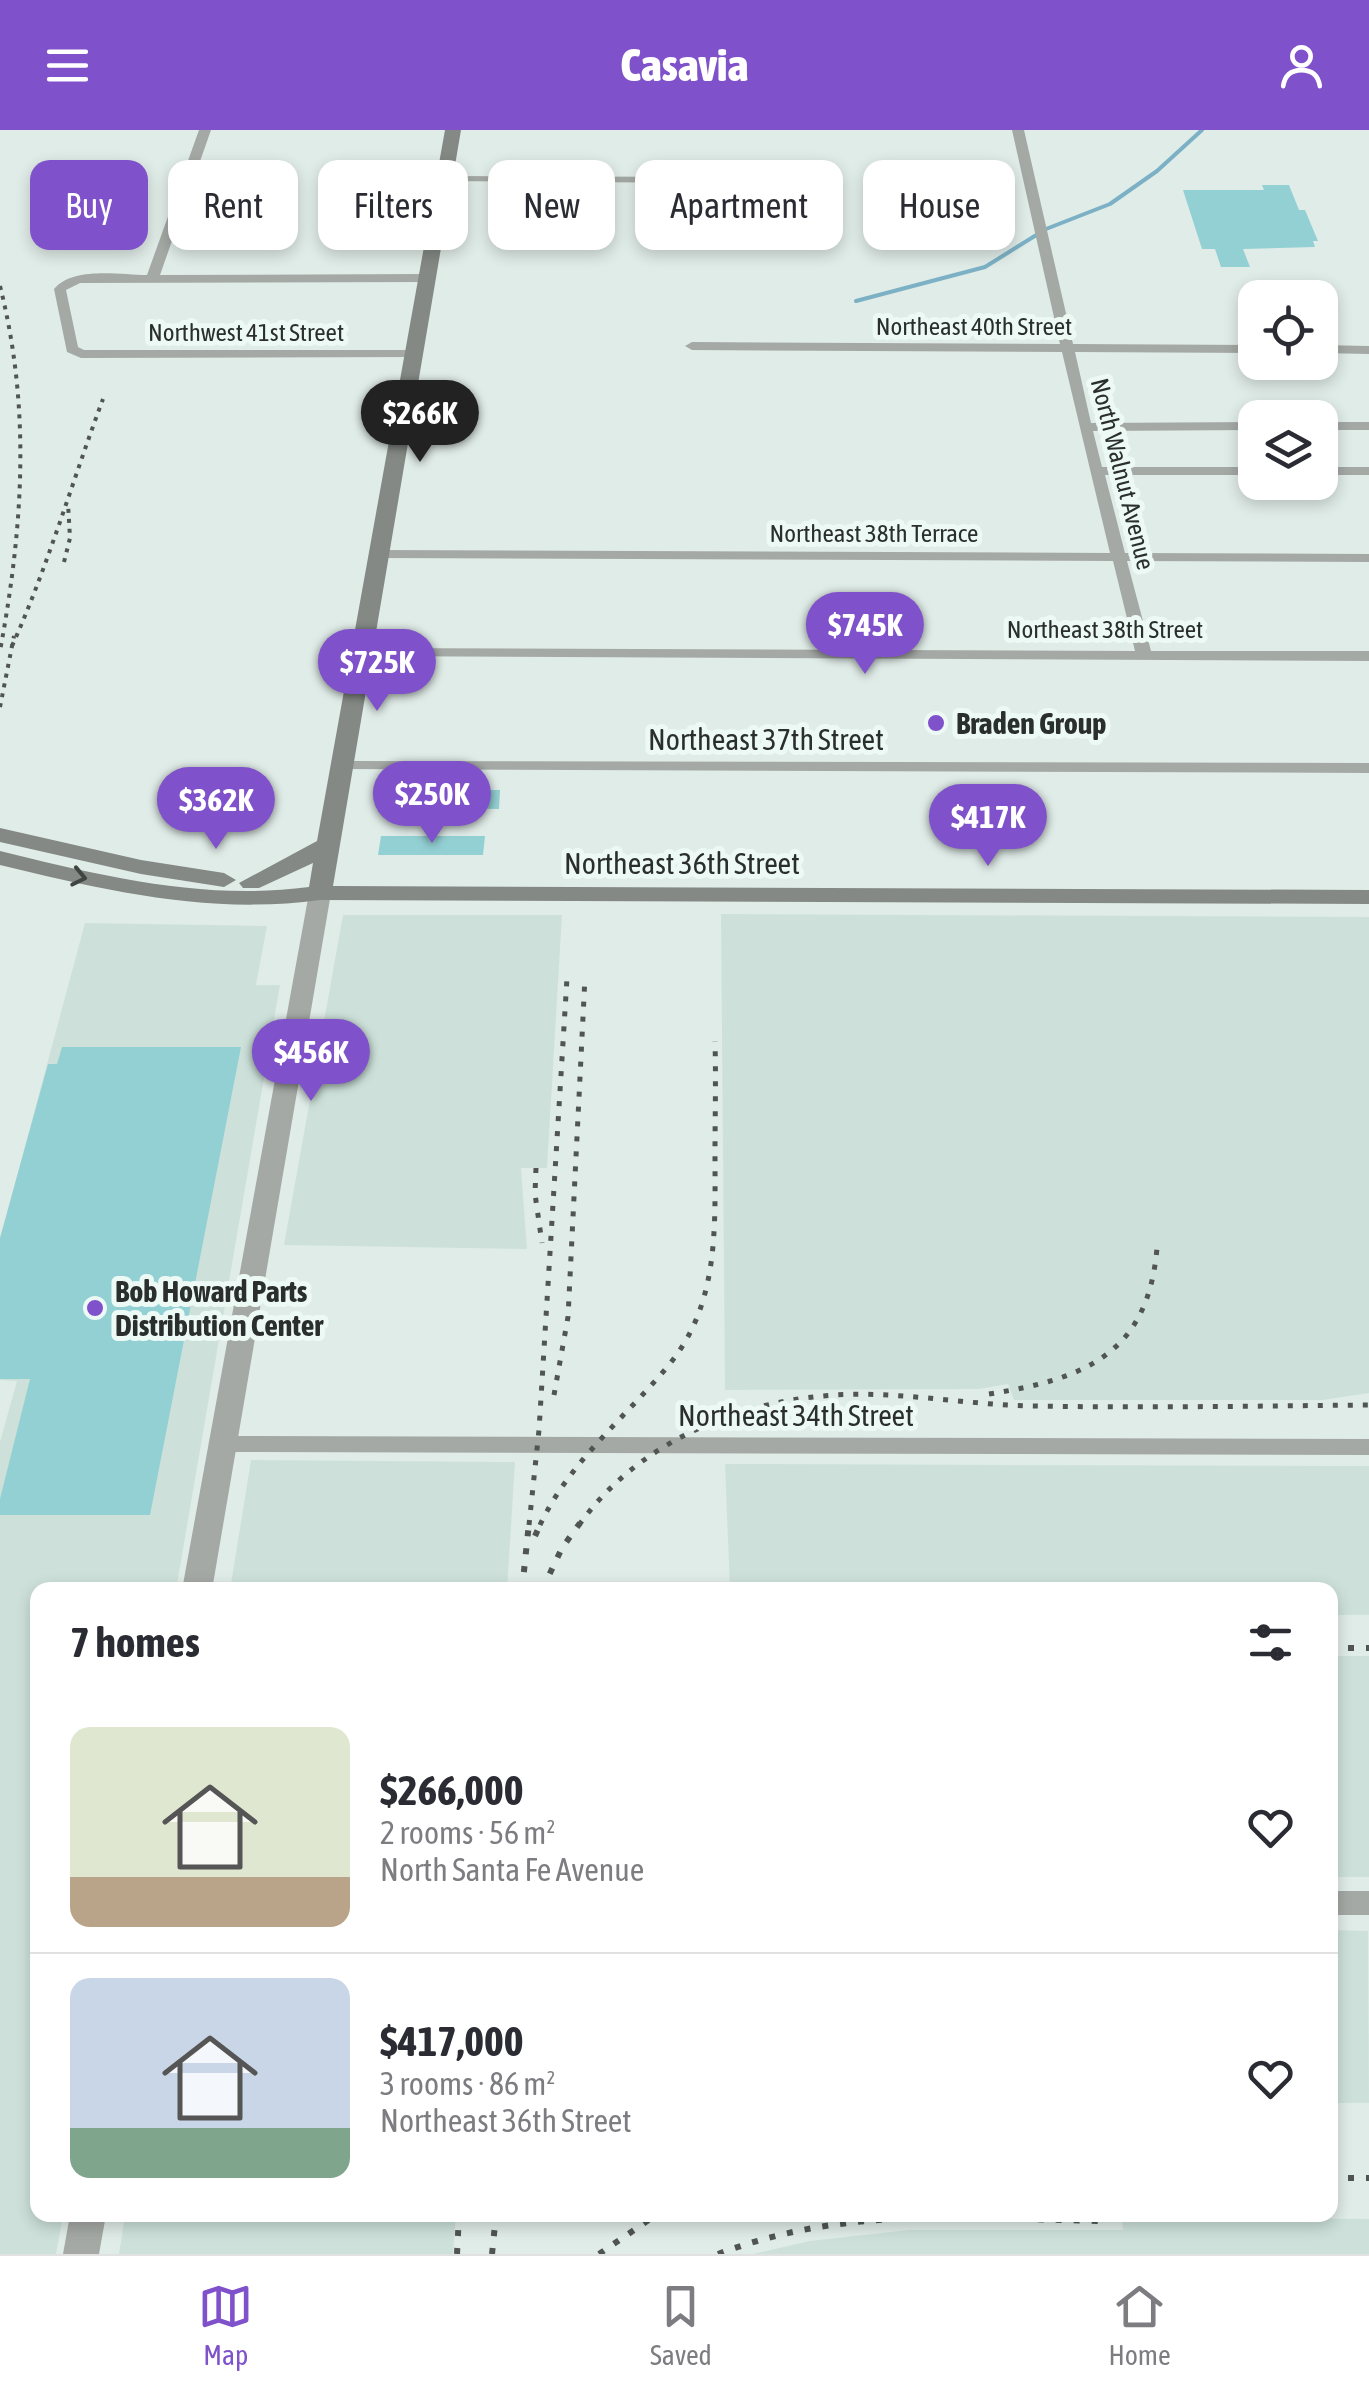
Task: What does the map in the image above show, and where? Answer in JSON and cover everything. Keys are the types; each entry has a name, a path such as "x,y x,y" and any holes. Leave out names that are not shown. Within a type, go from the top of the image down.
{"main road":[{"path":"447,160 452,130"},
{"path":"0,835 157,870 286,884 320,893 431,250"},
{"path":"251,883 282,872 329,844"},
{"name":"Northeast 36th Street","path":"0,858 172,894 282,900 320,893 1369,897"}],"street":[{"path":"205,130 152,279 426,278"},
{"name":"North Walnut Avenue","path":"1018,130 1085,427 1144,654"},
{"path":"716,180 716,184 444,182 716,180"},
{"name":"Northwest 41st Street","path":"152,279 68,282 60,292 72,349 78,353 414,354"},
{"name":"Northeast 40th Street","path":"692,346 1238,349"},
{"path":"1338,350 1369,350"},
{"path":"1085,427 1238,426"},
{"path":"1338,426 1369,426"},
{"path":"1096,471 1238,471"},
{"path":"1338,471 1369,471"},
{"name":"Northeast 38th Terrace","path":"379,554 1369,558"},
{"name":"Northeast 38th Street","path":"362,653 1369,656"},
{"name":"Northeast 37th Street","path":"342,766 1369,768"},
{"path":"198,1582 320,893"},
{"name":"Northeast 34th Street","path":"223,1444 1369,1447"},
{"path":"1338,1903 1369,1903"},
{"path":"81,2254 87,2222"}],"shaded area":[{"path":"721,914 1369,917 1369,1393 1323,1400 1014,1400 1008,1384 979,1389 725,1390"},
{"path":"343,915 562,915 547,1168 521,1168 527,1249 284,1245"},
{"name":"Bob Howard Parts Distribution Center","path":"85,923 267,926 256,985 280,985 177,1582 30,1582 30,2222 62,2222 56,2254 0,2254 0,1442 17,1381 0,1380 0,1239"},
{"path":"251,1460 515,1462 508,1582 231,1582"},
{"path":"725,1464 1369,1466 1369,1615 1338,1615 1338,1582 730,1582"},
{"path":"1338,1656 1369,1656 1369,1877 1338,1877"},
{"path":"1338,1930 1368,1931 1369,2103 1338,2103"},
{"path":"1369,2219 1369,2254 753,2254 810,2241 909,2230 1123,2230 1122,2222"},
{"path":"124,2222 455,2222 453,2254 119,2254"}],"building":[{"path":"1262,185 1289,185 1318,241 1313,241 1315,247 1243,249 1250,267 1221,267 1215,249 1202,249 1183,190 1264,190"},
{"path":"437,790 500,790 499,809 435,808"},
{"path":"381,836 485,836 483,855 378,855"},
{"name":"Bob Howard Parts Distribution Center","path":"62,1047 241,1047 150,1515 0,1515 0,1499 30,1379 0,1379 0,1238 48,1064 57,1064"}],"waterway":[{"path":"856,301 985,267 1046,229 1110,204 1157,171 1202,130"}],"railway":[{"path":"0,286 10,332 20,423 14,559 0,651"},
{"path":"12,646 103,399"},
{"path":"64,562 70,538 68,503"},
{"path":"12,646 14,636"},
{"path":"0,707 12,646"},
{"path":"554,1395 568,1317 585,977"},
{"path":"529,1525 539,1430 567,978"},
{"path":"541,1524 582,1461 668,1366 697,1318 714,1239 715,1041"},
{"path":"536,1168 535,1194 542,1243"},
{"path":"989,1394 1054,1380 1106,1355 1125,1337 1140,1313 1151,1284 1157,1248"},
{"path":"579,1525 603,1496 660,1449 726,1417 798,1399 860,1394 1033,1406 1369,1405"},
{"path":"523,1582 529,1523"},
{"path":"546,1582 562,1548 580,1523"},
{"path":"535,1536 541,1524"},
{"path":"1338,1648 1369,1648"},
{"path":"1338,2178 1369,2178"},
{"path":"457,2254 459,2222"},
{"path":"492,2254 495,2222"},
{"path":"599,2254 646,2222"},
{"path":"718,2254 812,2228 859,2222"}],"place":[{"name":"Braden Group","path":"936,723"},
{"name":"Bob Howard Parts Distribution Center","path":"95,1308"}]}
